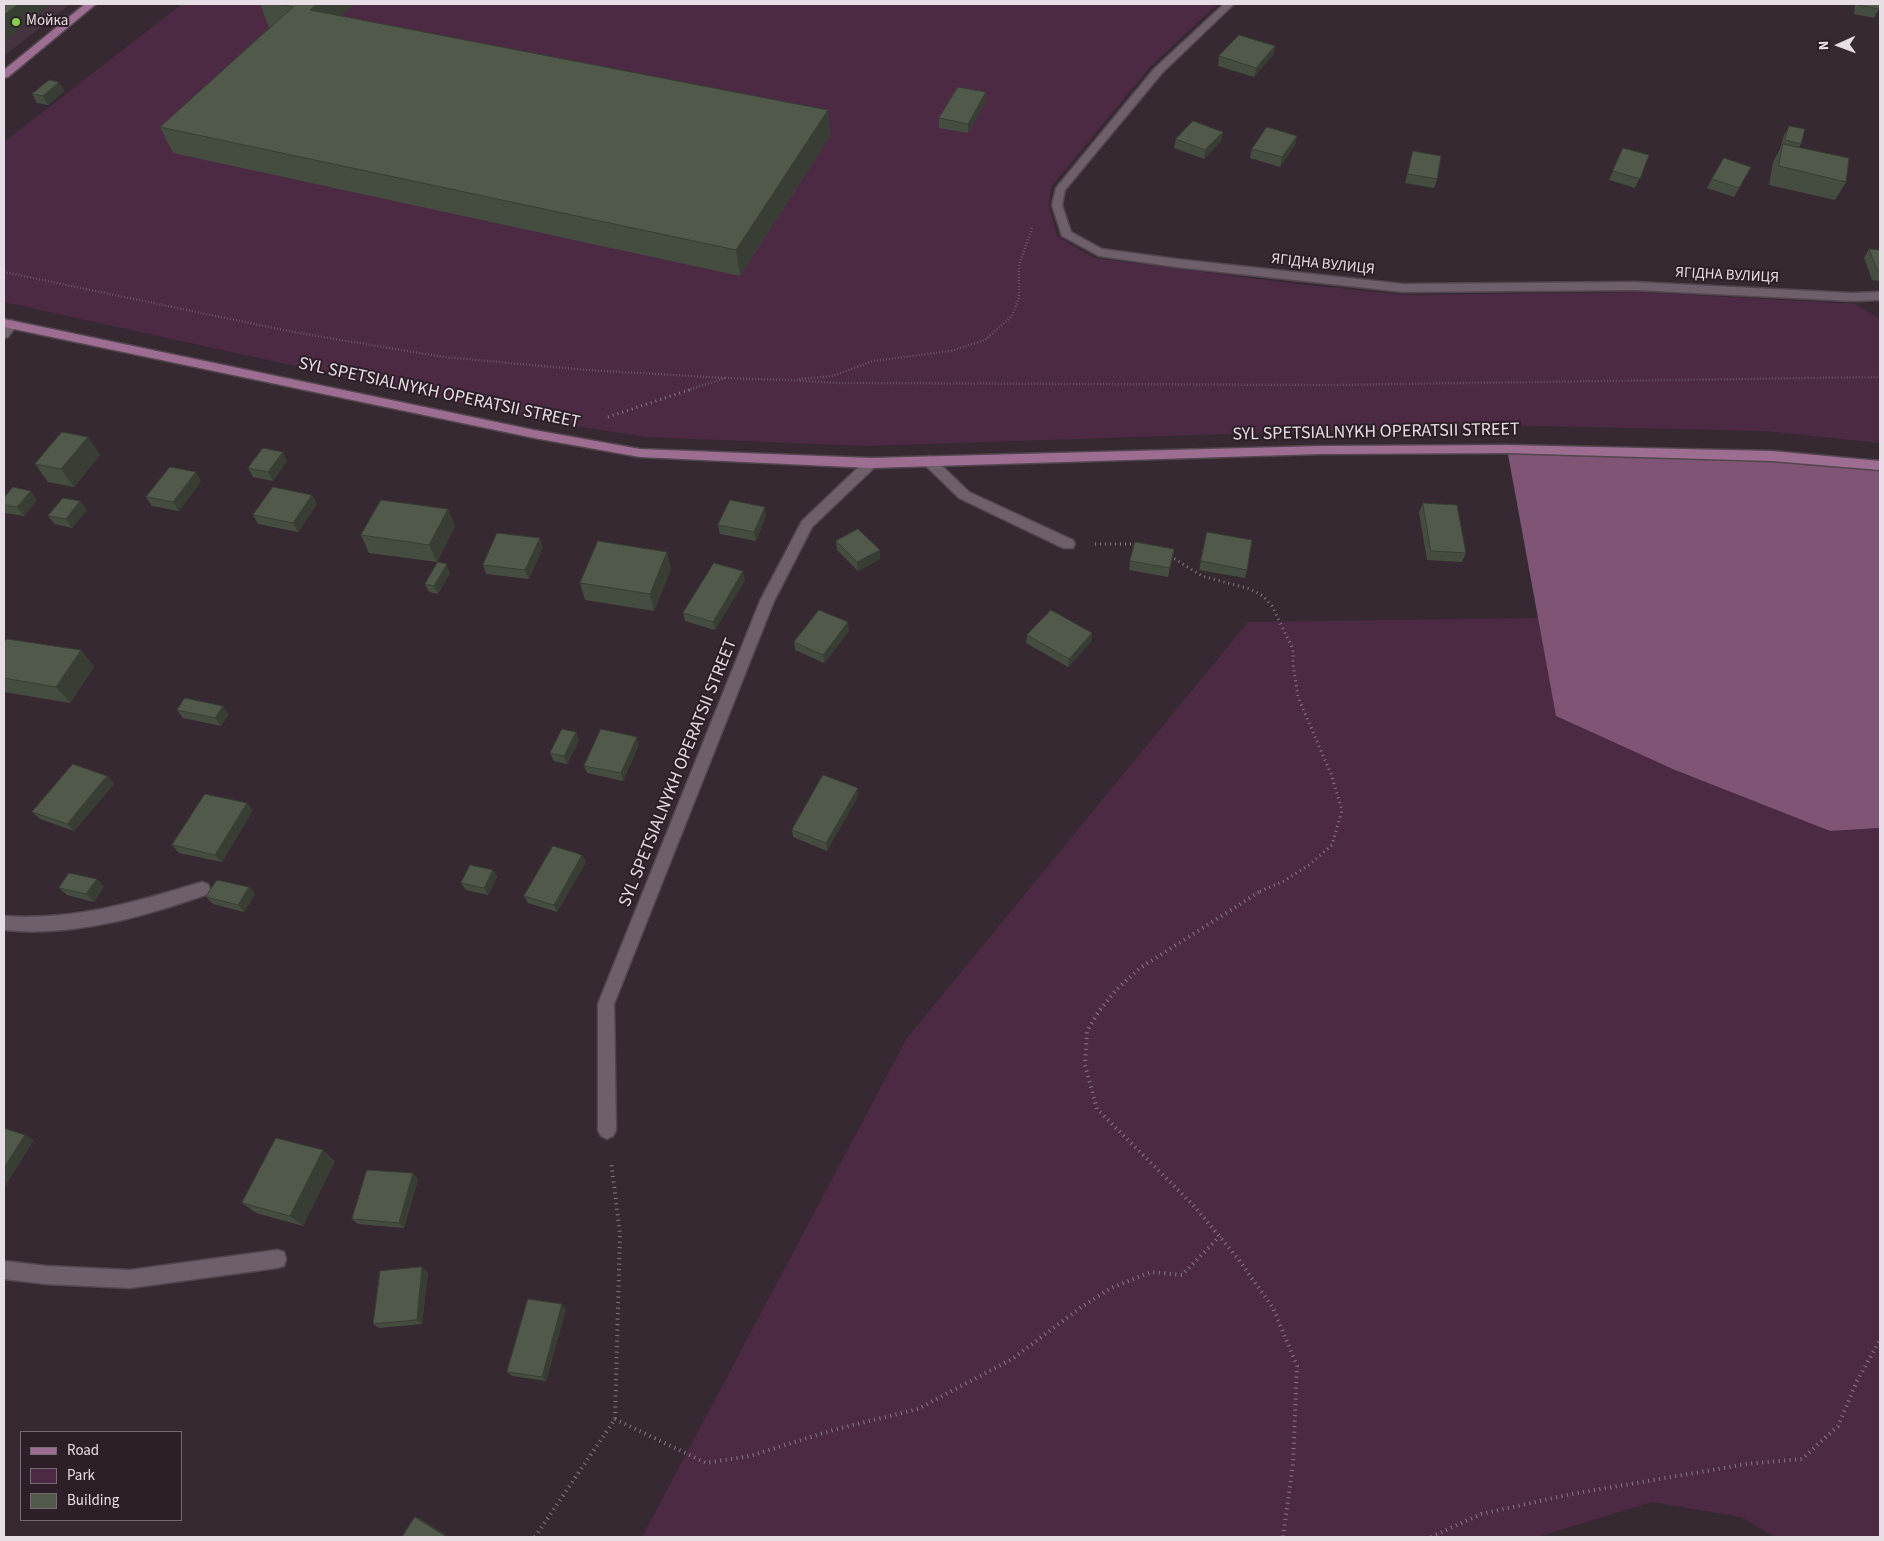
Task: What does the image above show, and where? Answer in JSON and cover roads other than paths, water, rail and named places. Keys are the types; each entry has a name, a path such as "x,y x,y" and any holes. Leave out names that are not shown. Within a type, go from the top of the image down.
{"main road":[{"path":"4,74 91,4"},
{"name":"SYL SPETSIALNYKH OPERATSII STREET","path":"6,327 534,434 640,453 871,463 1320,450 1507,449 1772,456 1880,466"}],"street":[{"name":"ЯГІДНА ВУЛИЦЯ","path":"1229,4 1158,71 1060,190 1057,205 1066,234 1099,252 1176,263 1403,288 1635,286 1852,297 1880,296"},
{"path":"929,461 964,495 1068,544"},
{"name":"SYL SPETSIALNYKH OPERATSII STREET","path":"607,1130 606,1004 768,600 807,524 871,463"},
{"path":"4,924 71,923 136,909 202,889"},
{"path":"4,1270 130,1279 277,1259"}],"place":[{"name":"Мойка","path":"16,22"}]}
